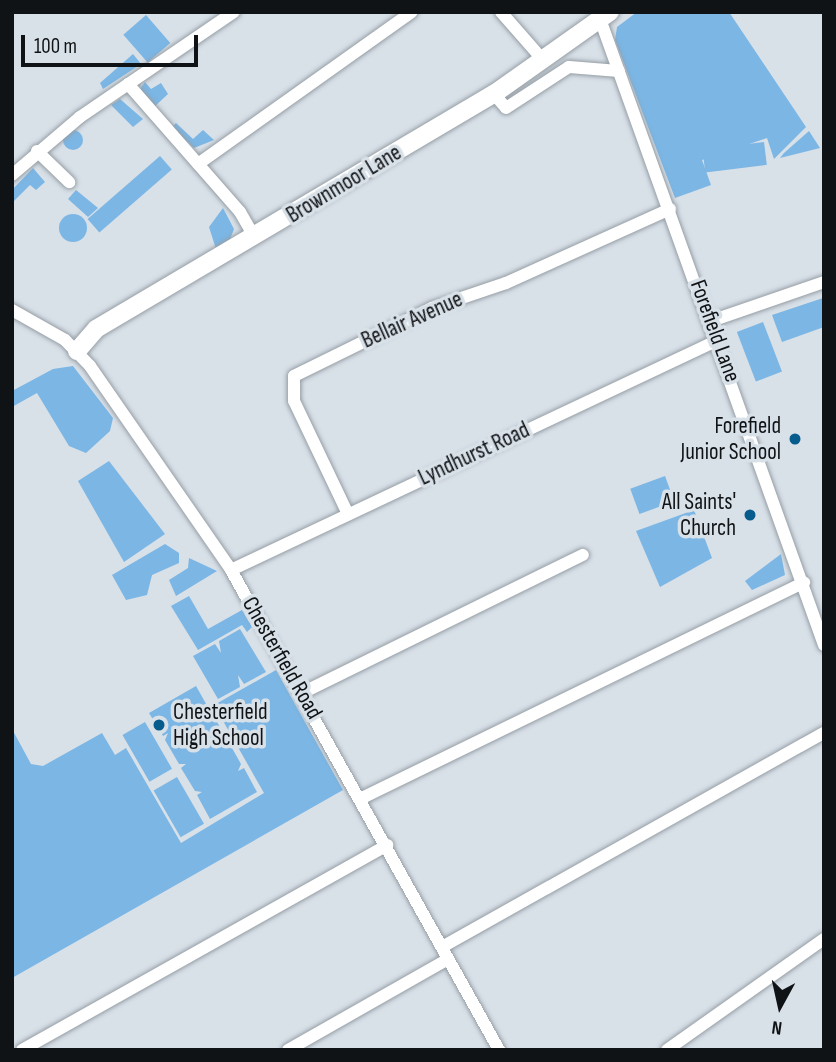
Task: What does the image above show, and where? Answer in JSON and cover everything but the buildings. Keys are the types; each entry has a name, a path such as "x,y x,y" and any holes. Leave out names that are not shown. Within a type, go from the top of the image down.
{"street":[{"path":"12,175 37,151 128,84 234,12"},
{"path":"198,164 412,12"},
{"path":"500,12 543,60"},
{"name":"Brownmoor Lane","path":"77,351 96,329 255,238 494,94 605,16"},
{"name":"Forefield Lane","path":"605,16 619,71 718,340 824,645"},
{"path":"494,94 506,108 569,67 619,71"},
{"path":"128,84 198,164 255,238"},
{"path":"37,151 69,183"},
{"name":"Bellair Avenue","path":"347,512 293,401 294,376 444,302 506,283 670,209"},
{"path":"711,321 824,282"},
{"name":"Chesterfield Road","path":"12,310 77,351 231,570 362,799 499,1050"},
{"name":"Lyndhurst Road","path":"231,570 347,512 718,340"},
{"path":"302,693 583,555"},
{"path":"362,799 804,582"},
{"path":"288,1050 445,953 824,733"},
{"path":"22,1050 387,845"},
{"path":"667,1050 824,939"}],"shaded area":[{"path":"637,12 729,12 806,127 774,159 767,138 702,160 711,185 675,198 615,40 617,27"},
{"path":"146,15 170,43 148,63 123,35"},
{"path":"133,54 141,64 103,89 100,83"},
{"path":"145,82 151,89 161,83 168,94 153,108 140,89"},
{"path":"120,99 143,119 133,127 111,105"},
{"path":"176,123 193,139 203,130 214,140 194,148 172,127"},
{"path":"69,130 77,130 83,140 77,150 69,150 63,144 63,136"},
{"path":"809,131 820,148 780,158 784,153"},
{"path":"764,142 767,165 705,172 702,150"},
{"path":"160,156 172,170 99,233 88,219"},
{"path":"33,168 45,182 36,190 30,185 13,202 12,190"},
{"path":"76,190 98,208 88,217 68,199"},
{"path":"223,208 234,229 229,242 216,249 209,227"},
{"path":"73,214 83,218 87,228 83,238 73,242 63,238 59,228 63,218"},
{"path":"823,298 824,327 782,342 772,315"},
{"path":"763,322 782,371 756,382 737,332"},
{"path":"73,366 113,418 110,431 86,453 69,446 37,393 12,407 12,391 53,369"},
{"path":"109,461 165,534 124,562 78,481"},
{"path":"665,476 674,501 639,514 630,489"},
{"path":"694,510 712,558 660,587 636,531"},
{"path":"165,544 179,553 179,563 152,575 147,595 126,600 112,575"},
{"path":"781,554 785,575 752,590 745,581"},
{"path":"189,558 217,571 176,596 169,580 188,568"},
{"path":"189,596 208,629 242,610 252,627 247,632 242,625 198,650 171,606"},
{"path":"240,629 266,672 244,684 238,675 240,687 218,699 193,656 215,644 221,653 219,641"},
{"path":"276,670 343,790 12,978 12,729 31,764 43,766 102,733 115,755 126,748 181,843 264,793 214,705"},
{"path":"196,686 209,709 204,712 212,713 225,736 220,740 228,741 241,764 238,771 244,768 257,792 210,819 197,795 202,792 195,791 181,768 186,764 179,764 165,740 168,733 163,736 149,713"},
{"path":"145,722 172,769 149,782 122,735"},
{"path":"177,777 204,824 181,837 154,791"}],"place":[{"name":"Forefield Junior School","path":"795,439"},
{"name":"All Saints' Church","path":"750,515"},
{"name":"Chesterfield High School","path":"159,725"}]}
